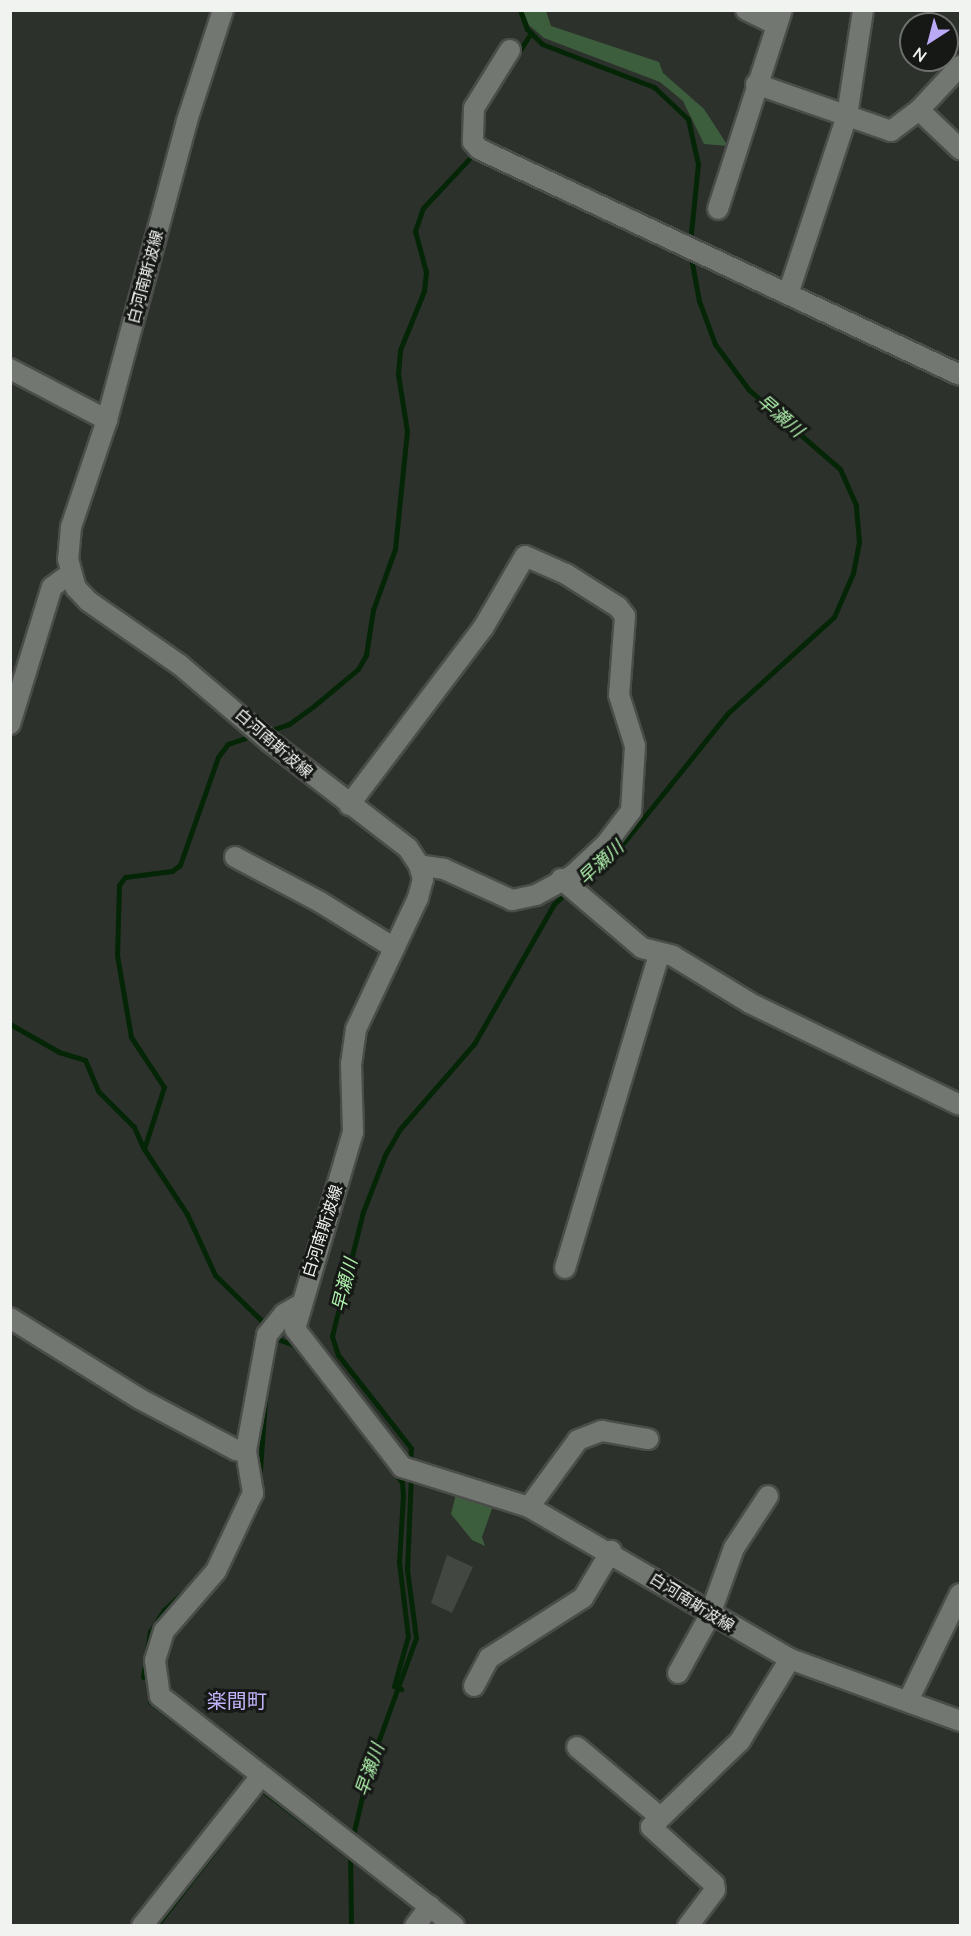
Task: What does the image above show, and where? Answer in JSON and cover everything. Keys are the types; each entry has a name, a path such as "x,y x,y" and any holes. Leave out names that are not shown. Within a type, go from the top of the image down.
{"street":[{"name":"白河南斯波線","path":"223,10 187,121 107,420 71,527 70,574 88,601 180,665 349,805 408,848 419,865 423,879 418,898 356,1029 351,1064 353,1132 298,1306 294,1329 299,1339 402,1467 529,1507 611,1551 710,1616 790,1659 960,1721"},
{"path":"718,209 756,84 780,18 746,10"},
{"path":"789,291 847,116 862,10"},
{"path":"510,50 474,108 472,142 479,149 681,243 704,256 789,291 960,375"},
{"path":"756,84 891,131 919,110 960,66"},
{"path":"919,110 960,149"},
{"path":"10,369 107,420"},
{"path":"349,805 483,628 518,562 531,556 618,606 625,616 620,695 635,746 632,811 606,844 573,875 569,886"},
{"path":"10,724 52,587 70,574"},
{"path":"235,857 320,902 393,947"},
{"path":"419,865 444,869 503,899 537,895 569,886"},
{"path":"569,886 642,948 673,957 750,1003 960,1105"},
{"path":"565,1268 659,954"},
{"path":"298,1306 284,1314 267,1335 246,1451 253,1493 216,1571 164,1631 154,1674 166,1704 454,1926"},
{"path":"10,1318 140,1399 236,1450 246,1451"},
{"path":"529,1507 578,1440 602,1431 648,1439"},
{"path":"678,1673 710,1616 734,1548 768,1496"},
{"path":"474,1686 489,1658 583,1598 611,1551"},
{"path":"908,1701 960,1594"},
{"path":"688,1926 715,1890 714,1884 653,1833 651,1827 659,1816 740,1741 790,1659"},
{"path":"577,1748 659,1816"},
{"path":"142,1926 260,1777"},
{"path":"415,1926 430,1906"}],"green space":[{"path":"523,11 546,11 551,26 659,62 663,73 704,109 728,146 704,144 683,101 660,82 544,38 529,25"},
{"path":"457,1490 494,1503 482,1537 485,1546 472,1540 451,1514"}],"building":[{"path":"447,1555 473,1567 452,1613 431,1603"}],"waterway":[{"name":"早瀬川","path":"520,10 527,29 542,44 654,87 688,119 698,164 690,243"},
{"path":"516,56 531,33"},
{"path":"266,732 289,724 315,705 358,669 366,655 373,610 395,549 407,431 398,374 400,350 424,291 426,272 415,231 423,208 469,159"},
{"name":"早瀬川","path":"577,886 625,841 728,713 834,617 853,573 859,542 856,505 840,469 749,390 715,344 699,301 690,252"},
{"path":"254,735 228,744 218,757 180,865 172,871 125,877 119,885 117,955 131,1037 164,1087 144,1149 187,1214 215,1275 263,1322"},
{"name":"早瀬川","path":"410,1465 411,1448 338,1355 332,1336 363,1212 385,1155 400,1129 474,1044 554,904 569,890"},
{"path":"10,1024 59,1052 85,1060 98,1091 134,1127 144,1149"},
{"path":"274,1344 275,1338 294,1345 383,1459"},
{"path":"260,1470 265,1401"},
{"path":"391,1469 402,1482 403,1495 399,1562 408,1636 394,1686 401,1689"},
{"name":"早瀬川","path":"352,1840 369,1767 416,1638 407,1570 411,1474"},
{"path":"143,1677 150,1632 164,1610 198,1578"},
{"path":"150,1702 243,1773"},
{"path":"156,1926 262,1790 349,1857"},
{"name":"早瀬川","path":"350,1850 351,1926"}],"district":[{"name":"楽間町","path":"237,1700"}]}
